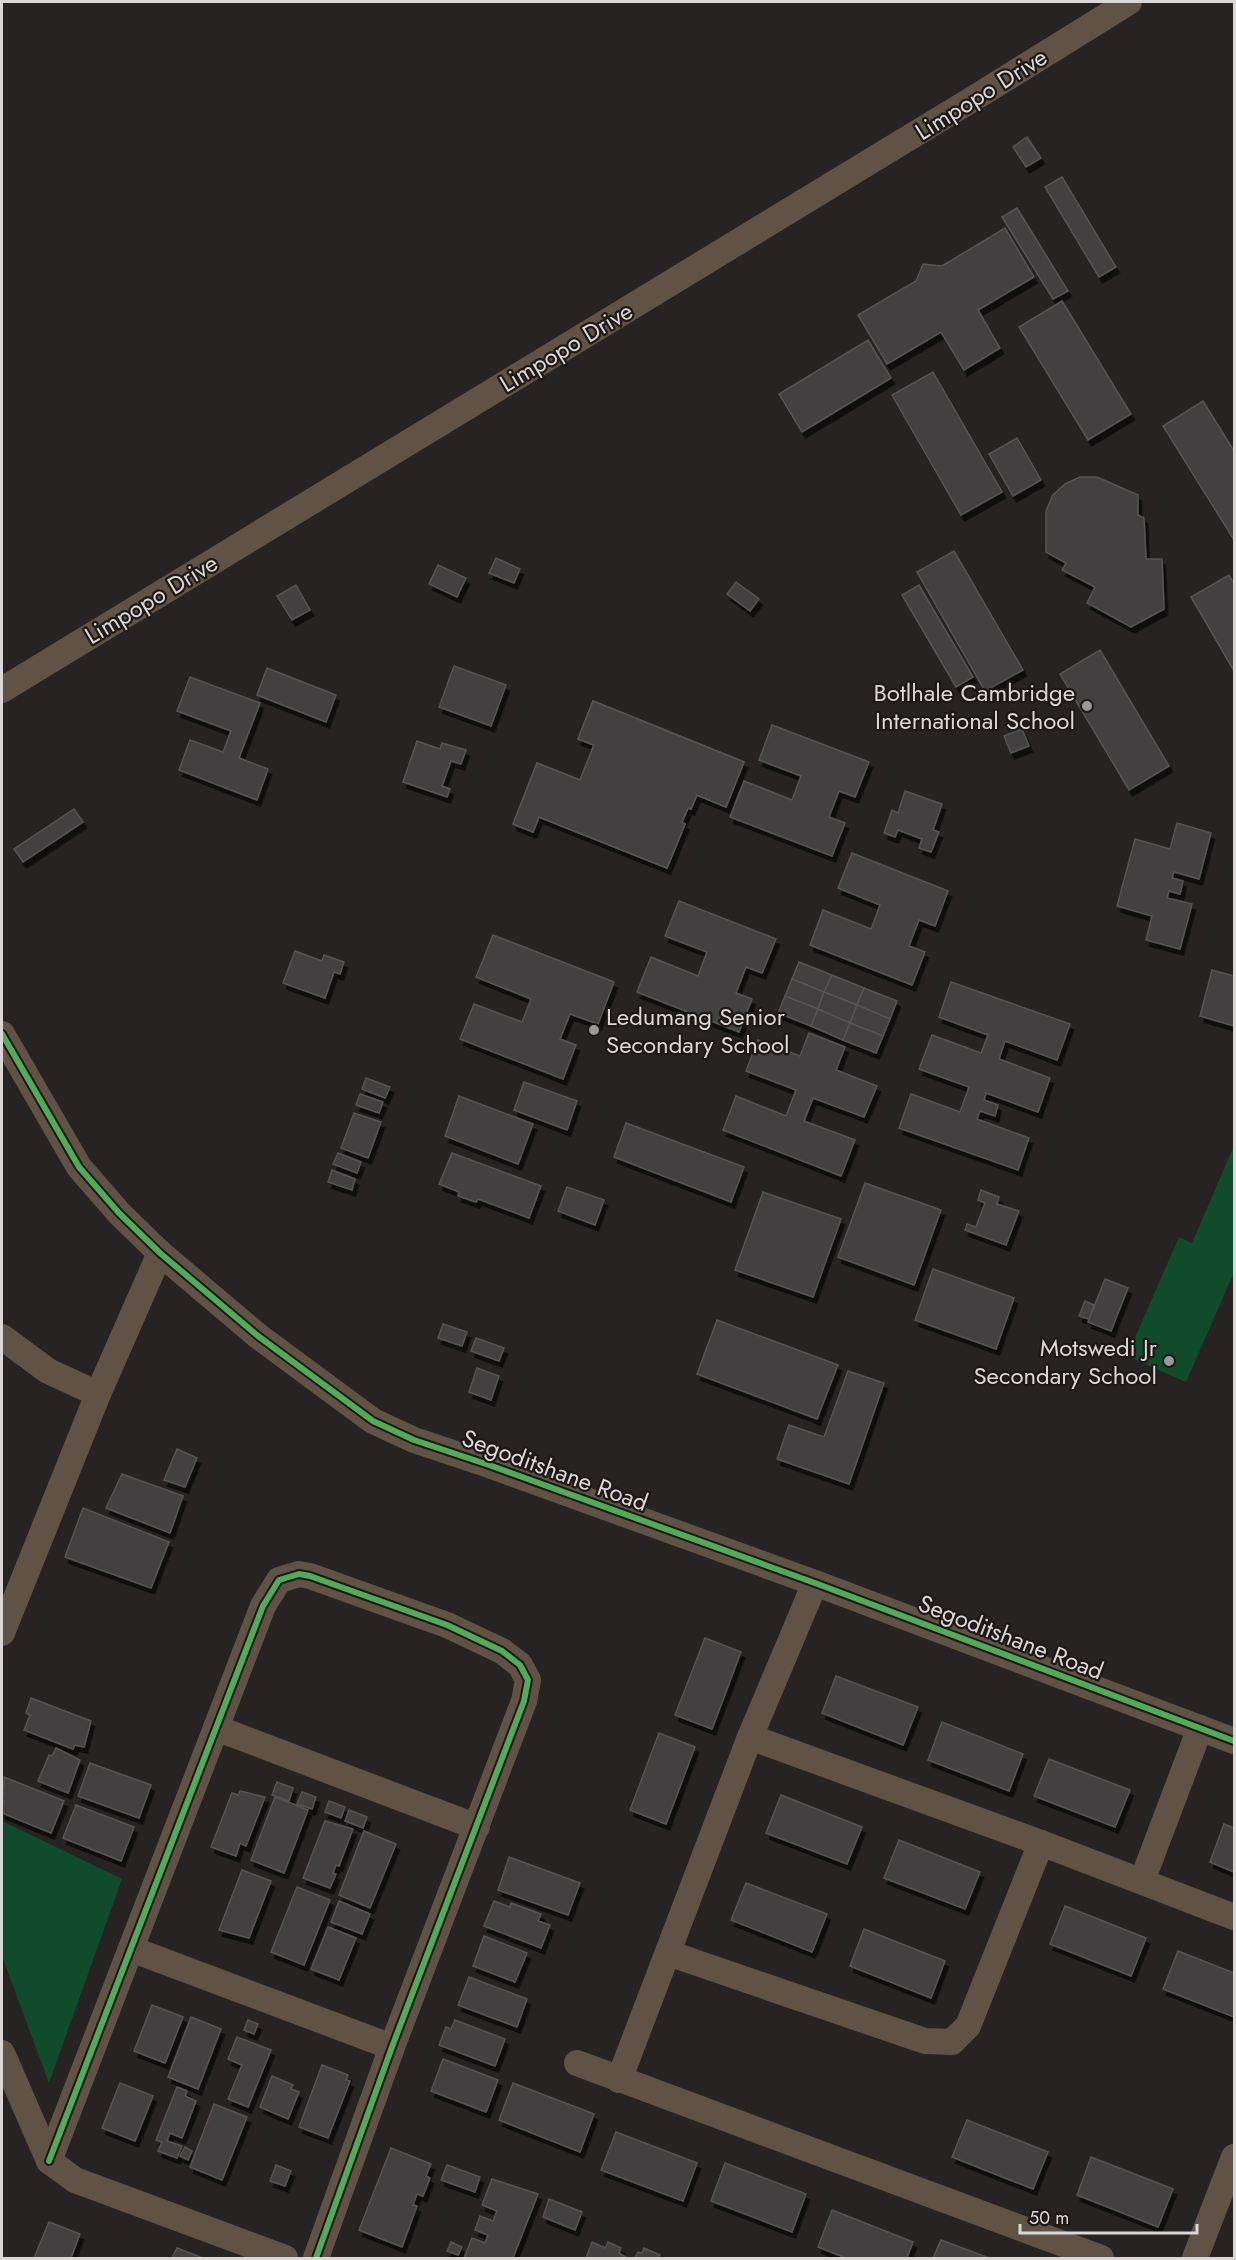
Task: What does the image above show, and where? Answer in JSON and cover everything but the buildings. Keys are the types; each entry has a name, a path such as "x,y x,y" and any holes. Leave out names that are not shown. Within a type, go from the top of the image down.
{"street":[{"name":"Limpopo Drive","path":"2,690 1129,2"},
{"name":"Segoditshane Road","path":"2,1034 79,1167 104,1197 160,1253 295,1365 341,1400 388,1429 815,1583 1234,1741"},
{"path":"2,1633 98,1394 160,1253"},
{"path":"2,1337 48,1371 98,1394"},
{"path":"49,2161 263,1606 279,1580 299,1574 310,1576 447,1626 502,1651 520,1665 528,1680 524,1701 392,2047 316,2259"},
{"path":"619,2080 750,1737 815,1583"},
{"path":"216,1728 477,1827"},
{"path":"1142,1881 1200,1728"},
{"path":"750,1737 1041,1843 1234,1917"},
{"path":"668,1953 925,2041 952,2042 968,2026 1041,1843"},
{"path":"131,1949 392,2047"},
{"path":"2,2053 49,2161 75,2180 285,2259"},
{"path":"577,2063 1101,2259"},
{"path":"1195,2259 1234,2157"}],"green space":[{"path":"1234,1146 1234,1272 1186,1382 1127,1356 1179,1237 1192,1243"},
{"path":"2,1821 122,1879 49,2083 2,1956"}],"cycle path":[{"path":"2,1034 79,1167 119,1213 160,1253 258,1336 373,1421 414,1440 815,1583 1234,1741"},
{"path":"49,2161 263,1606 279,1580 299,1574 310,1576 447,1625 502,1651 520,1665 528,1680 524,1701 392,2047 316,2258"}],"place":[{"name":"Botlhale Cambridge International School","path":"1087,706"},
{"name":"Ledumang Senior Secondary School","path":"594,1030"},
{"name":"Motswedi Jr Secondary School","path":"1169,1361"}]}
